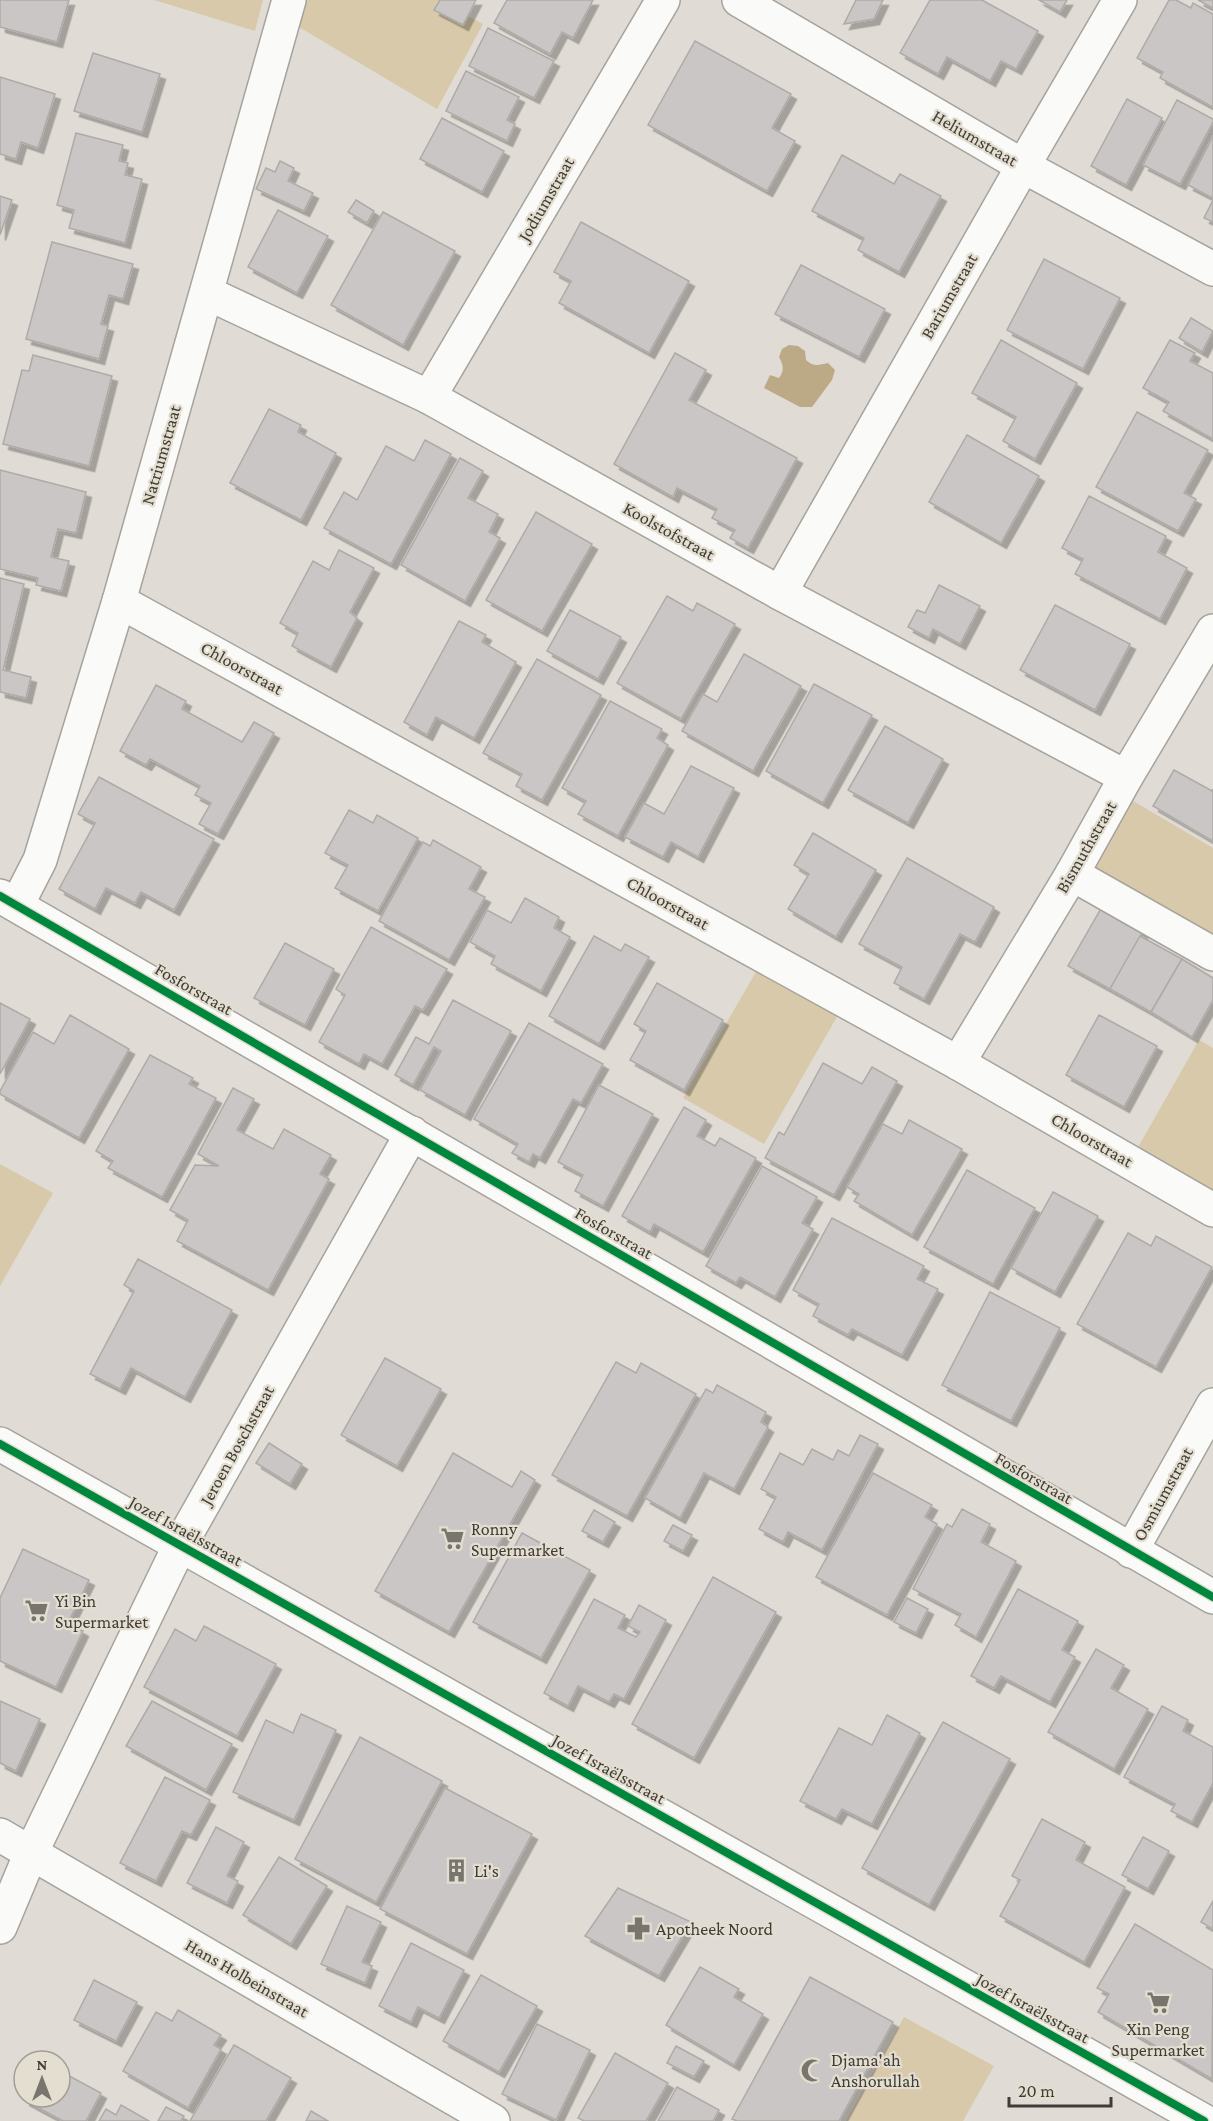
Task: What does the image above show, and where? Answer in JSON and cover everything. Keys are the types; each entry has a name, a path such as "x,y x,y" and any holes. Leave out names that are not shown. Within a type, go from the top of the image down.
{"street":[{"name":"Natriumstraat","path":"8,900 40,860 119,601 289,0"},
{"name":"Jodiumstraat","path":"429,397 663,0"},
{"name":"Heliumstraat","path":"740,0 1023,166 1213,269"},
{"name":"Bariumstraat","path":"780,593 1120,0"},
{"name":"Koolstofstraat","path":"207,293 429,397 780,593 1126,777"},
{"name":"Chloorstraat","path":"119,601 958,1063 1213,1210"},
{"name":"Bismuthstraat","path":"958,1063 1213,631"},
{"path":"1072,873 1213,954"},
{"name":"Fosforstraat","path":"8,900 1213,1597"},
{"name":"Jeroen Boschstraat","path":"0,1927 31,1853 180,1545 412,1133"},
{"name":"Osmiumstraat","path":"1131,1551 1213,1405"},
{"name":"Jozef Israëlsstraat","path":"0,1444 1203,2121"},
{"name":"Hans Holbeinstraat","path":"0,1835 493,2121"}],"shaded area":[{"path":"154,0 263,0 255,31"},
{"path":"292,0 442,0 441,2 483,24 437,109 287,20"},
{"path":"789,345 798,346 805,351 806,360 811,364 828,363 835,370 832,380 812,407 800,407 764,388 770,375 779,378 781,375 783,368 779,357 782,349"},
{"path":"1128,798 1213,848 1213,944 1098,878 1094,866"},
{"path":"757,970 838,1015 764,1144 683,1098"},
{"path":"1199,1040 1213,1048 1213,1193 1137,1149"},
{"path":"0,1164 53,1193 0,1286"},
{"path":"904,2017 994,2066 963,2121 846,2121"}],"building":[{"path":"0,0 69,0 57,42 0,27"},
{"path":"440,0 476,0 463,25 434,10"},
{"path":"507,0 593,0 573,38 562,32 550,54 494,23"},
{"path":"856,0 883,0 874,19 844,24"},
{"path":"930,0 982,0 1038,31 1016,69 1001,61 990,81 947,57 938,74 900,53"},
{"path":"1039,0 1067,0 1060,12"},
{"path":"1169,0 1176,0 1191,8 1193,3 1213,14 1213,107 1160,78 1163,72 1137,58"},
{"path":"1198,0 1213,0 1213,8"},
{"path":"488,28 554,61 534,98 469,66"},
{"path":"695,41 791,94 772,128 795,141 767,191 648,125"},
{"path":"93,53 160,74 142,132 74,111"},
{"path":"466,71 519,97 507,120 515,124 507,141 446,111"},
{"path":"0,77 55,94 38,148 21,142 16,159 0,154"},
{"path":"1127,99 1162,118 1126,185 1091,166"},
{"path":"1177,100 1213,119 1180,184 1143,165"},
{"path":"442,118 504,151 482,192 420,159"},
{"path":"76,133 123,145 119,161 128,163 125,175 142,179 125,243 69,228 74,210 57,205"},
{"path":"1213,136 1213,198 1188,185"},
{"path":"842,155 894,184 900,174 941,196 899,272 858,250 864,238 812,211"},
{"path":"280,161 294,168 288,181 313,193 304,211 256,189 266,168 275,172"},
{"path":"0,196 12,200 0,235"},
{"path":"356,200 374,211 367,223 348,212"},
{"path":"1213,200 1213,222 1204,218"},
{"path":"278,210 328,236 297,293 248,267"},
{"path":"383,212 455,251 403,345 331,305"},
{"path":"581,222 689,281 649,353 559,303 571,281 554,272"},
{"path":"52,242 133,264 123,299 109,295 101,324 108,326 99,359 26,339"},
{"path":"1044,259 1120,298 1083,369 1007,330"},
{"path":"801,265 885,309 859,357 775,314"},
{"path":"1191,318 1213,331 1202,352 1179,338"},
{"path":"1001,340 1077,383 1035,459 1003,441 1016,417 972,393"},
{"path":"1170,340 1195,353 1190,361 1213,373 1213,439 1163,411 1169,402 1143,388"},
{"path":"675,353 706,370 689,400 797,458 748,548 730,538 735,530 712,518 717,509 677,488 673,497 614,464"},
{"path":"33,355 112,376 89,466 3,444 22,370 29,371"},
{"path":"269,409 301,425 298,432 336,453 301,520 230,483"},
{"path":"1137,412 1208,450 1184,493 1196,499 1178,531 1096,487"},
{"path":"967,435 1039,476 1001,543 929,502"},
{"path":"425,440 451,454 391,564 324,528 344,492 357,500 386,446 414,461"},
{"path":"460,458 483,471 468,498 498,514 489,532 500,538 465,601 401,565"},
{"path":"0,470 86,492 76,533 58,529 51,557 69,561 61,591 36,585 38,578 0,569"},
{"path":"1089,496 1166,536 1158,552 1187,568 1160,619 1075,574 1083,559 1062,548"},
{"path":"536,512 592,544 542,631 486,600"},
{"path":"339,550 374,568 350,612 357,618 331,667 292,646 298,633 280,623 313,561 329,570"},
{"path":"0,578 24,584 3,670 31,677 26,698 0,692"},
{"path":"939,585 980,606 960,644 933,629 929,638 908,627 917,610 925,613"},
{"path":"667,596 693,611 697,603 735,624 681,719 617,683"},
{"path":"1055,605 1130,644 1095,710 1020,670"},
{"path":"570,610 621,637 598,679 547,651"},
{"path":"459,621 486,635 482,642 516,662 474,738 436,717 427,735 404,722"},
{"path":"744,654 801,686 753,771 682,731 703,694 717,702"},
{"path":"537,659 601,695 542,800 516,786 522,774 483,753"},
{"path":"814,684 872,715 823,803 766,771"},
{"path":"156,685 186,701 182,709 242,742 254,722 274,733 218,834 199,824 211,803 195,795 200,786 150,759 146,765 120,751"},
{"path":"610,701 662,729 657,738 668,745 618,836 578,814 586,801 562,788"},
{"path":"885,726 943,759 908,823 848,790"},
{"path":"691,766 734,788 698,857 671,842 663,857 625,837 644,803 664,814"},
{"path":"1174,770 1212,791 1213,789 1213,841 1153,806"},
{"path":"99,777 214,839 174,910 141,892 135,903 106,888 95,909 59,889 95,823 78,814"},
{"path":"349,810 373,823 377,815 418,838 378,911 335,888 348,865 325,853"},
{"path":"813,833 876,870 836,937 788,909 809,874 794,865"},
{"path":"433,840 481,867 469,889 485,897 449,960 379,921 423,842 430,846"},
{"path":"907,858 994,907 975,942 960,934 924,999 894,983 902,967 859,944"},
{"path":"525,898 559,917 554,928 570,937 541,991 491,964 495,956 470,942 487,910 511,923"},
{"path":"1103,905 1145,928 1110,989 1068,966"},
{"path":"371,927 447,969 423,1010 415,1006 382,1064 364,1054 359,1064 319,1042 345,995 336,989"},
{"path":"594,936 621,951 625,944 649,957 599,1044 549,1016"},
{"path":"1140,936 1182,959 1151,1012 1110,989"},
{"path":"285,943 334,969 305,1025 254,998"},
{"path":"1182,959 1213,978 1213,1000 1192,1037 1151,1012"},
{"path":"657,983 723,1020 684,1090 630,1060 646,1031 634,1024"},
{"path":"453,1000 511,1031 465,1115 420,1090 441,1051 434,1047 413,1085 395,1075 416,1037 429,1044"},
{"path":"0,1003 30,1019 0,1074"},
{"path":"70,1015 129,1049 79,1138 0,1094 33,1032 54,1044"},
{"path":"1099,1015 1157,1046 1124,1107 1066,1075"},
{"path":"529,1023 603,1064 581,1103 573,1099 540,1158 533,1154 529,1162 512,1153 518,1144 474,1119"},
{"path":"150,1055 193,1078 189,1084 216,1098 162,1197 108,1168 113,1161 96,1151"},
{"path":"823,1063 862,1084 872,1067 897,1081 834,1195 765,1158 779,1132 784,1135"},
{"path":"599,1085 653,1114 603,1206 575,1191 583,1175 558,1162"},
{"path":"233,1088 254,1099 237,1130 273,1149 284,1129 331,1155 320,1174 329,1179 268,1290 177,1241 188,1220 170,1210 195,1165 219,1166 198,1154"},
{"path":"684,1107 706,1120 697,1136 715,1146 720,1138 756,1158 703,1252 654,1224 650,1232 622,1216"},
{"path":"909,1120 962,1149 912,1235 854,1201 859,1194 847,1187 883,1124 902,1134"},
{"path":"762,1166 817,1197 802,1223 813,1229 775,1297 740,1277 736,1283 706,1266"},
{"path":"967,1170 1035,1208 993,1284 924,1247"},
{"path":"1053,1192 1098,1216 1055,1292 1011,1268"},
{"path":"832,1218 924,1266 917,1279 938,1289 902,1355 852,1329 848,1335 813,1316 819,1304 793,1290"},
{"path":"1128,1233 1151,1246 1156,1236 1212,1267 1156,1367 1077,1324"},
{"path":"138,1259 232,1310 185,1397 131,1368 120,1389 90,1374 134,1291 124,1285"},
{"path":"990,1292 1060,1328 1011,1421 942,1385"},
{"path":"385,1358 441,1389 397,1466 341,1435"},
{"path":"616,1362 636,1373 641,1363 696,1394 627,1516 552,1475"},
{"path":"717,1385 766,1412 761,1422 768,1427 734,1489 704,1473 680,1518 645,1498 706,1389 713,1393"},
{"path":"860,1435 878,1444 822,1550 788,1532 783,1542 759,1529 776,1497 761,1489 780,1453 803,1465 812,1449 833,1460 838,1450 849,1456"},
{"path":"269,1443 302,1464 290,1484 256,1463"},
{"name":"Ronny Supermarket","path":"453,1453 512,1487 521,1471 535,1480 449,1632 375,1591"},
{"path":"873,1473 932,1505 925,1517 937,1524 887,1615 816,1577"},
{"path":"962,1509 990,1524 981,1542 1016,1561 976,1637 955,1625 961,1614 913,1589 947,1524 952,1527"},
{"path":"594,1510 615,1522 603,1542 582,1531"},
{"path":"673,1525 692,1535 683,1551 664,1541"},
{"path":"522,1533 590,1570 541,1658 473,1622"},
{"name":"Yi Bin Supermarket","path":"23,1549 89,1580 68,1623 83,1631 56,1687 0,1661 0,1598"},
{"path":"713,1577 776,1612 694,1758 632,1724"},
{"path":"1018,1589 1078,1621 1062,1650 1075,1657 1050,1702 1001,1676 994,1688 971,1676"},
{"path":"907,1598 928,1609 916,1633 894,1622"},
{"path":"594,1599 625,1615 618,1628 636,1637 640,1632 628,1626 639,1605 666,1620 624,1699 614,1694 609,1702 578,1686 568,1706 544,1693"},
{"path":"204,1626 276,1664 237,1736 144,1687 175,1629 196,1641"},
{"path":"1096,1649 1124,1665 1111,1688 1148,1709 1114,1769 1048,1732"},
{"path":"0,1701 40,1719 16,1771 0,1763"},
{"path":"152,1701 232,1744 206,1790 126,1746"},
{"path":"1162,1706 1188,1720 1183,1731 1213,1747 1213,1783 1192,1822 1171,1811 1175,1804 1124,1777"},
{"path":"301,1714 336,1730 294,1820 233,1792 266,1720 293,1733"},
{"path":"887,1715 920,1733 872,1824 842,1809 836,1819 800,1801 839,1728 872,1745"},
{"path":"943,1722 1010,1759 929,1905 862,1868"},
{"path":"360,1737 442,1781 376,1902 295,1859"},
{"path":"165,1777 210,1800 191,1835 182,1831 156,1881 120,1863"},
{"name":"Li's","path":"445,1788 532,1834 467,1954 380,1909"},
{"path":"1042,1819 1085,1842 1076,1860 1125,1887 1084,1962 1000,1916 1020,1880 1012,1876"},
{"path":"216,1827 244,1842 227,1876 238,1881 227,1903 187,1883"},
{"path":"1143,1837 1169,1851 1148,1889 1122,1875"},
{"path":"279,1857 327,1886 291,1944 243,1915"},
{"name":"Apotheek Noord","path":"618,1888 691,1922 659,1976 585,1936"},
{"path":"1213,1901 1213,1929 1201,1922"},
{"path":"347,1906 381,1922 362,1962 372,1966 365,1983 321,1964"},
{"name":"Xin Peng Supermarket","path":"1135,1924 1213,1970 1212,2079 1098,2012 1109,1994 1097,1988"},
{"path":"411,1943 464,1970 439,2018 418,2007 411,2022 379,2006"},
{"path":"700,1967 739,1989 734,1997 763,2014 734,2065 666,2025"},
{"path":"481,1975 537,2006 499,2072 443,2041"},
{"name":"Djama'ah Anshorullah","path":"810,1977 893,2022 839,2121 737,2121 732,2119"},
{"path":"94,1980 137,2002 116,2041 74,2020"},
{"path":"178,2010 221,2035 214,2045 221,2049 188,2108 123,2071 156,2012 172,2021"},
{"path":"537,2024 590,2050 556,2120 502,2094"},
{"path":"234,2045 291,2078 266,2121 190,2121"},
{"path":"676,2046 704,2061 694,2077 667,2063"},
{"path":"615,2053 668,2083 646,2121 584,2121 578,2118"},
{"path":"72,2077 101,2093 86,2121 63,2121 41,2109 72,2109"},
{"path":"677,2087 719,2110 713,2121 658,2121"},
{"path":"121,2105 149,2121 99,2121 106,2109 116,2115"},
{"path":"166,2107 184,2116 181,2121 158,2121"},
{"path":"311,2111 328,2121 306,2121"}],"cycle path":[{"path":"0,896 1213,1597"},
{"path":"0,1444 1204,2121"}],"place":[{"name":"Ronny Supermarket","path":"453,1539"},
{"name":"Yi Bin Supermarket","path":"37,1611"},
{"name":"Li's","path":"456,1871"},
{"name":"Apotheek Noord","path":"638,1929"},
{"name":"Xin Peng Supermarket","path":"1158,2003"},
{"name":"Djama'ah Anshorullah","path":"813,2070"}]}
